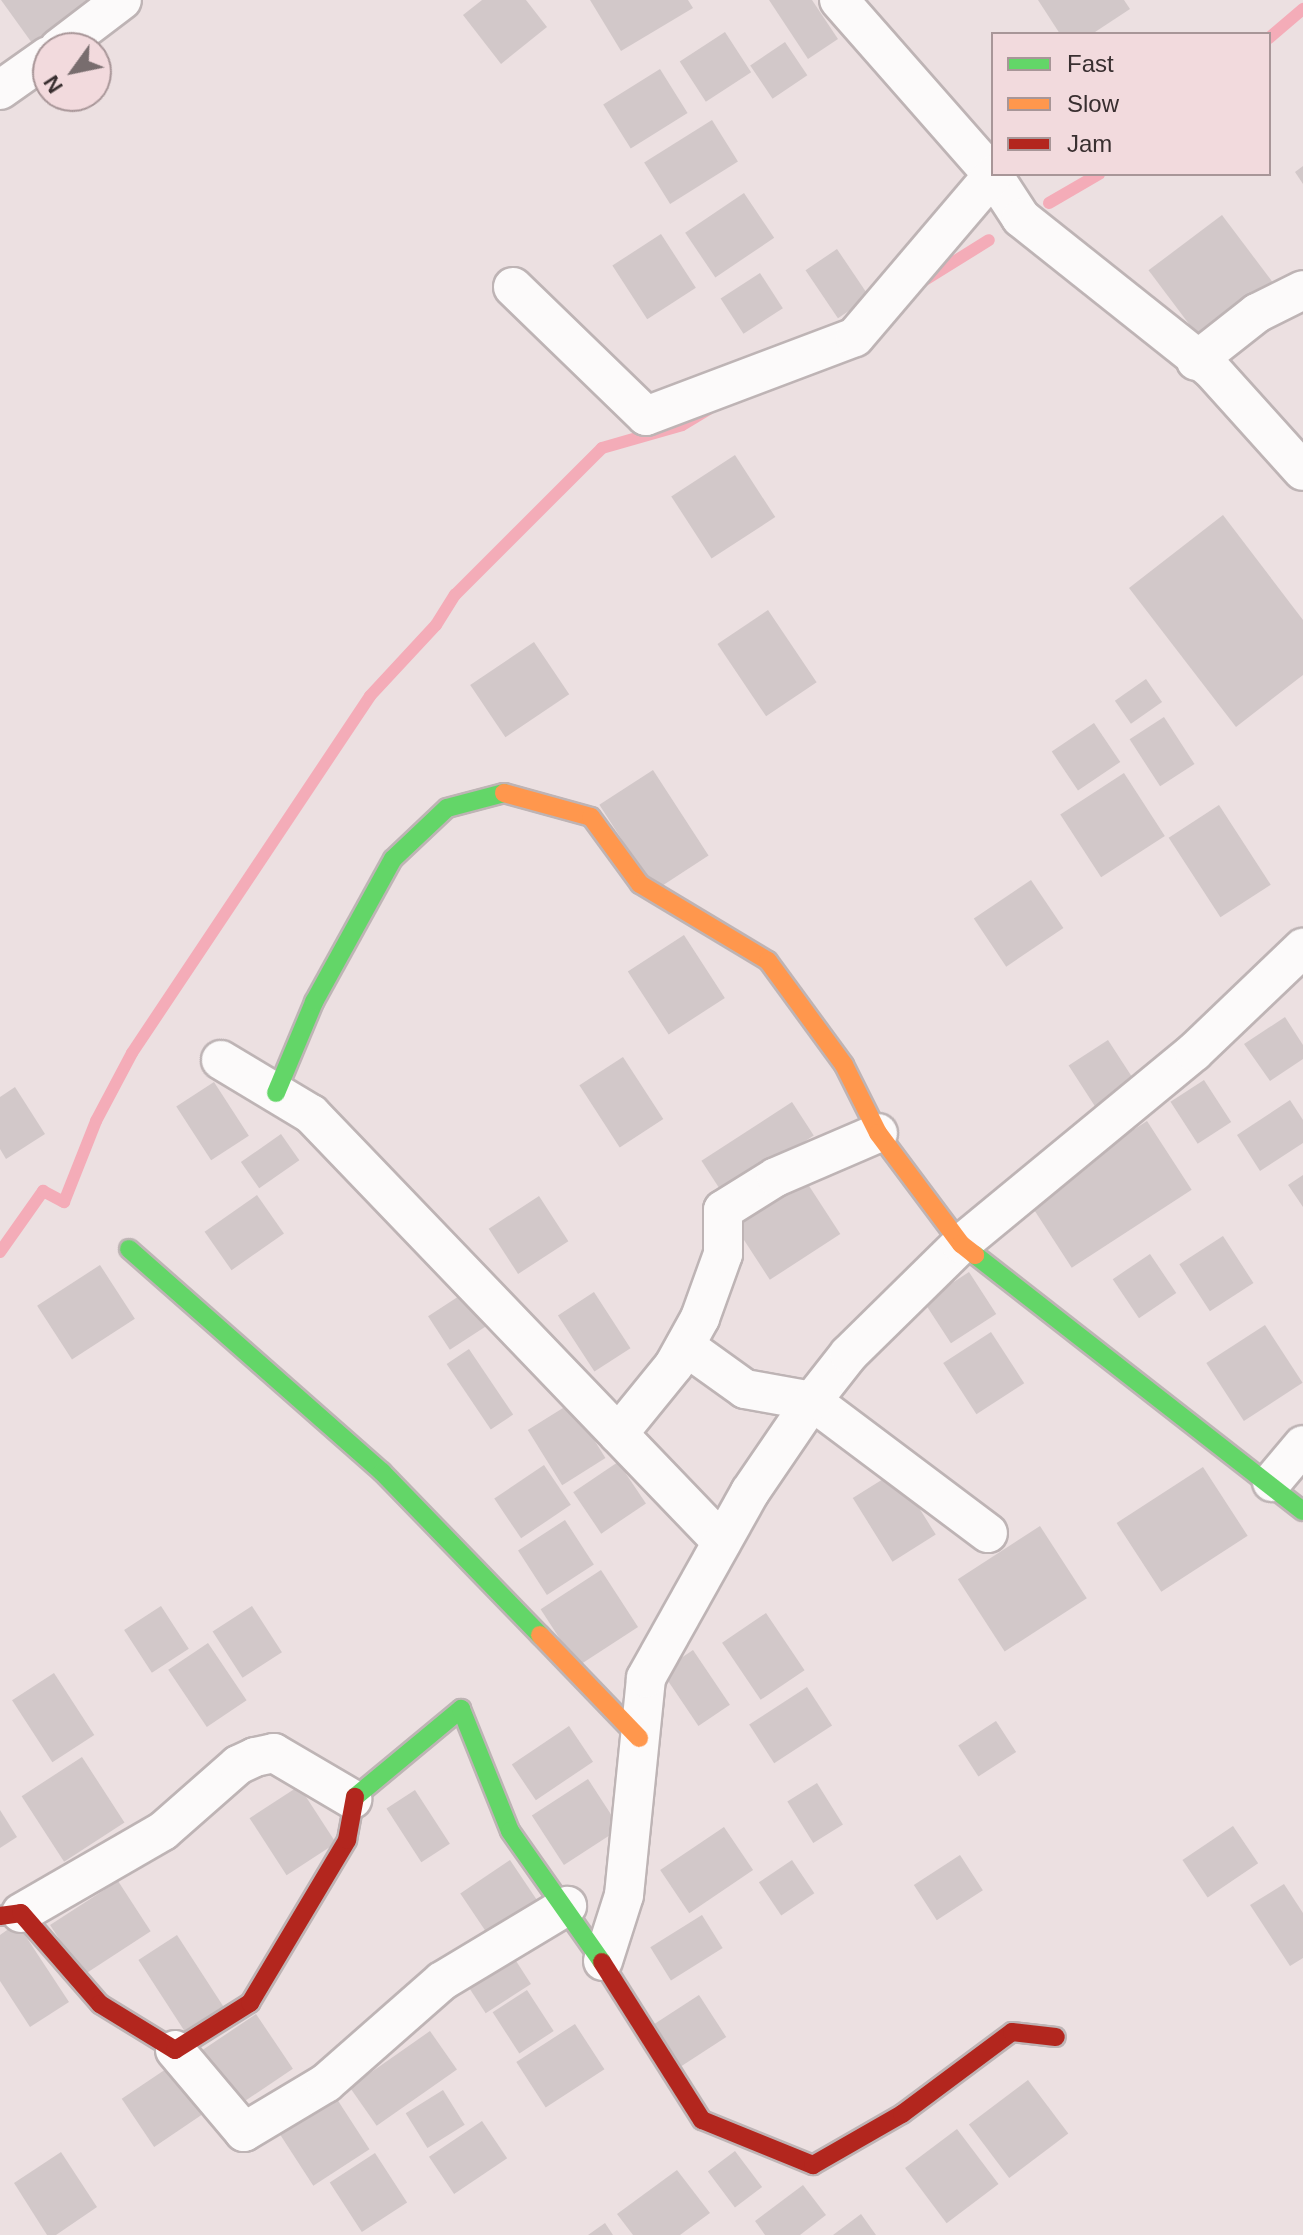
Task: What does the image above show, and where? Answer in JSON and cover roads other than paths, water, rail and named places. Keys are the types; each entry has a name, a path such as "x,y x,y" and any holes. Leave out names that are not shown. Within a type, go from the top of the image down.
{"street":[{"path":"80,32 122,0"},
{"path":"858,7 991,173"},
{"path":"0,90 32,67"},
{"path":"513,287 646,416 855,337 992,176"},
{"path":"994,176 1021,218 1196,361 1211,369 1303,471"},
{"path":"1196,361 1257,313 1303,290"},
{"path":"276,1093 314,1002 393,859 447,808 511,791 591,817 640,884 768,961 844,1065 878,1133 961,1244 1272,1482 1303,1511"},
{"path":"603,1961 624,1895 646,1678 722,1542 812,1401 849,1354 961,1244 1194,1052 1303,948"},
{"path":"221,1060 311,1114 722,1542"},
{"path":"618,1434 685,1346 723,1254 723,1210 776,1177 878,1133"},
{"path":"129,1249 382,1472 639,1738"},
{"path":"685,1346 745,1389 812,1401 988,1533"},
{"path":"1272,1482 1303,1445"},
{"path":"175,2050 250,2003 347,1840 352,1799 461,1709 510,1831 567,1906 702,2120 813,2165 902,2114 1012,2032 1056,2037"},
{"path":"352,1799 274,1753 255,1757 238,1765 163,1831 10,1914 100,2004 175,2050 244,2132 326,2083 442,1981 567,1906"}],"waterway":[{"path":"1271,36 1303,9"},
{"path":"1049,203 1096,176"},
{"path":"920,283 989,240"},
{"path":"0,1252 43,1191 64,1202 96,1121 132,1053 370,696 436,625 455,595 602,448 682,425 709,409"}]}
